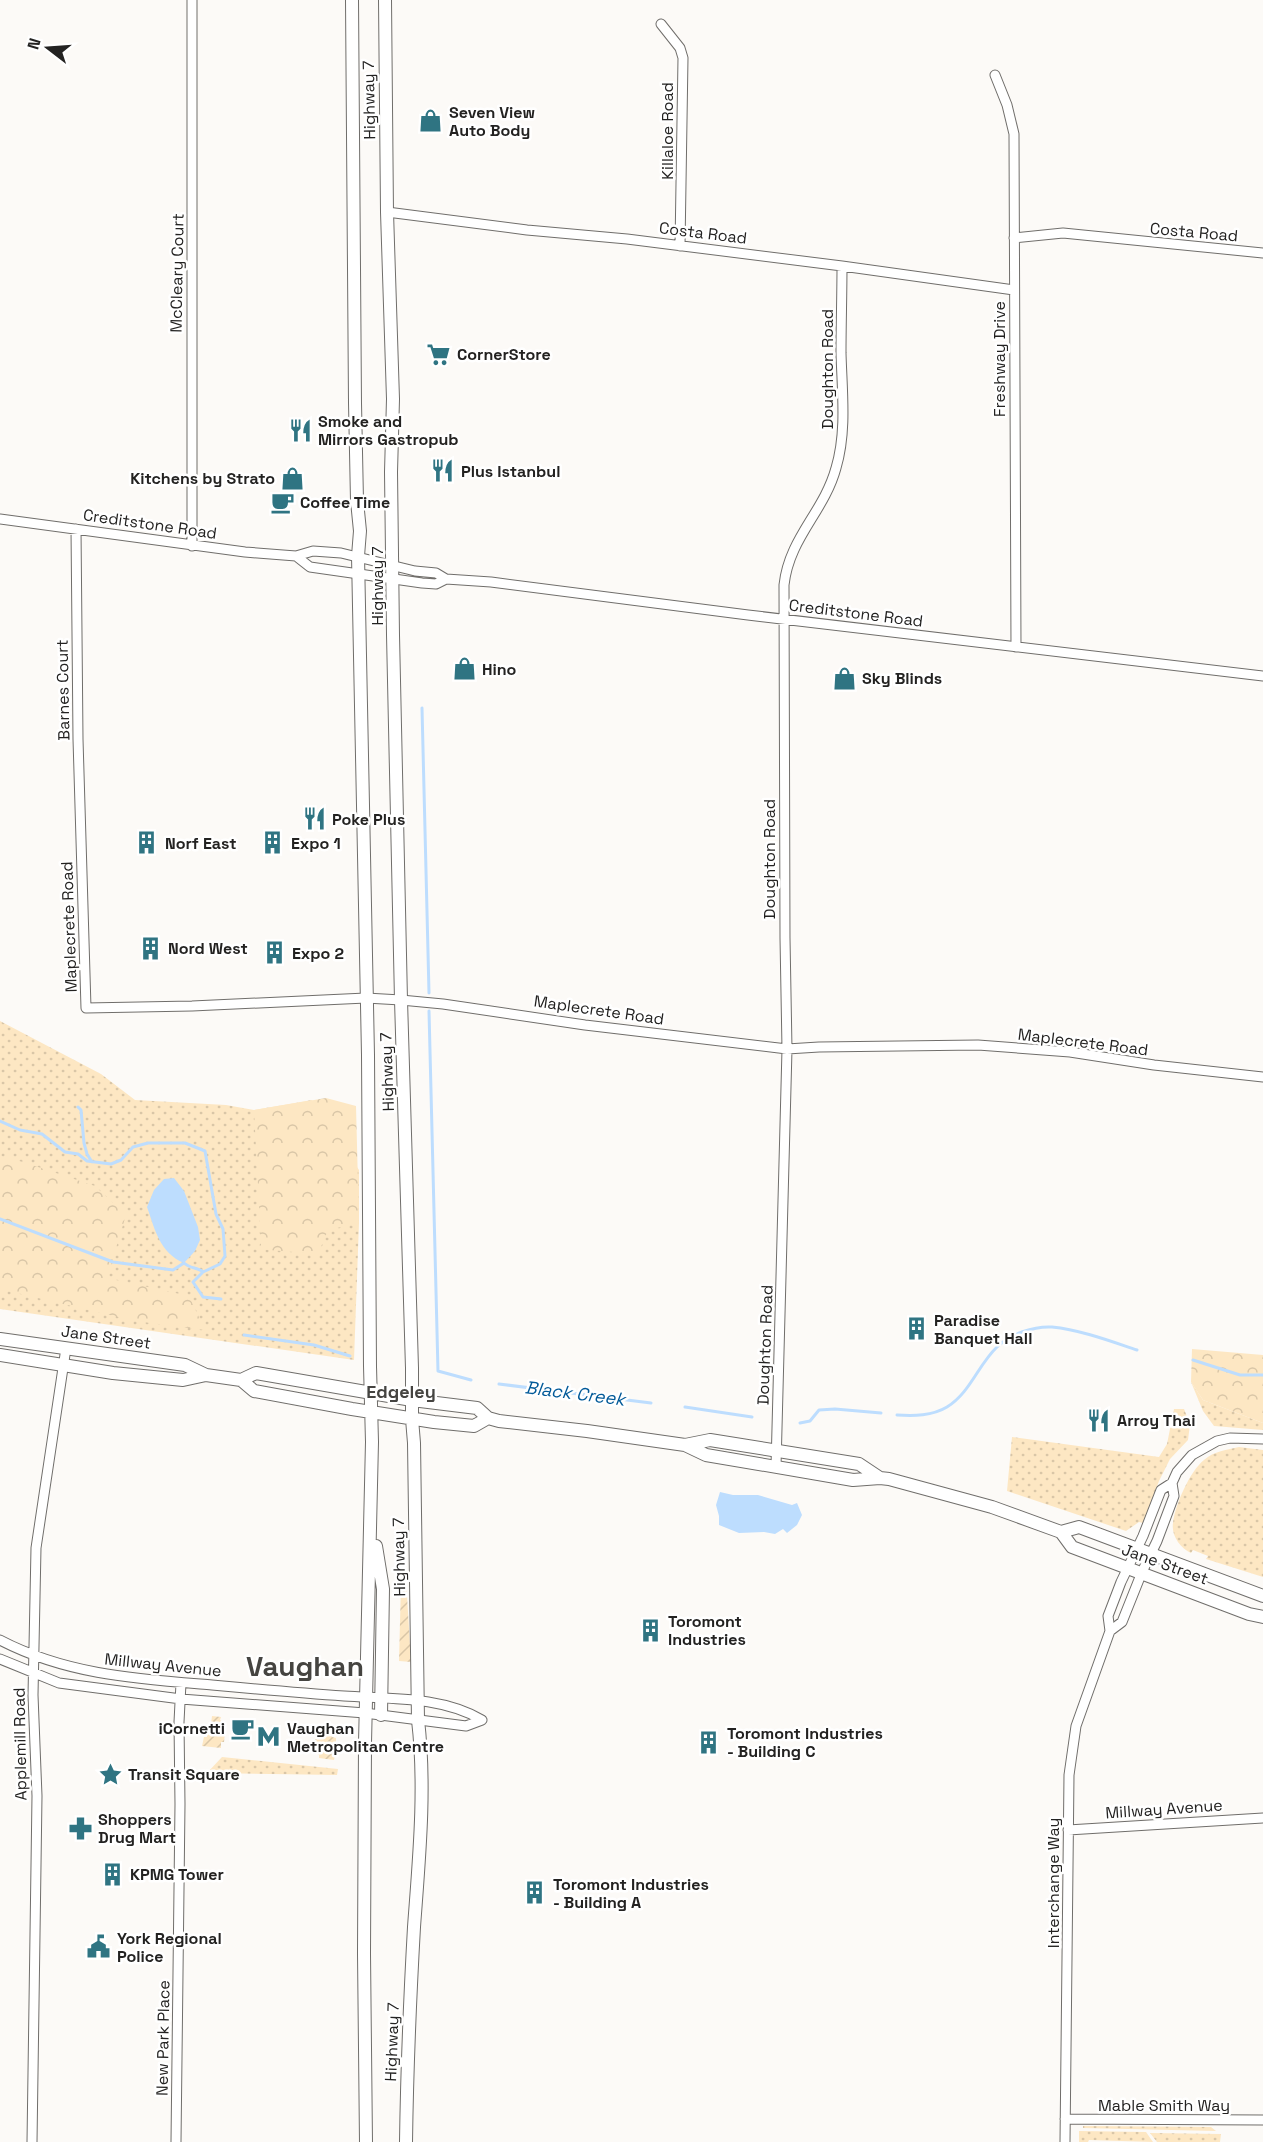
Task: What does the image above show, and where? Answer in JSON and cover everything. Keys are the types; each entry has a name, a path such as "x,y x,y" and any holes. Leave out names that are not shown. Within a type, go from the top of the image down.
{"main road":[{"name":"Highway 7","path":"352,0 372,1518 365,1713 363,1954 366,2142"},
{"name":"Highway 7","path":"385,0 387,212 393,399 393,635 414,1443 418,1720 422,1750 418,1866 408,2025 406,2142"},
{"name":"Jane Street","path":"0,1339 185,1365 207,1375 242,1380 254,1390 371,1413 474,1426 488,1418"},
{"name":"Jane Street","path":"0,1355 113,1373 183,1380 207,1375"},
{"name":"Jane Street","path":"242,1380 256,1373 412,1400 477,1408 488,1418 685,1445 706,1455 853,1480 880,1478 992,1507 1061,1532 1072,1547 1249,1614 1263,1617"},
{"name":"Jane Street","path":"685,1445 710,1440 859,1464 880,1478"},
{"path":"372,1518 383,1589 381,1715"},
{"name":"Jane Street","path":"1061,1532 1079,1527 1263,1596"}],"street":[{"name":"McCleary Court","path":"192,0 192,546"},
{"name":"Killaloe Road","path":"661,24 680,48 683,58 680,246"},
{"name":"Freshway Drive","path":"996,75 1014,134 1016,646"},
{"name":"Costa Road","path":"387,212 842,266 1014,290"},
{"name":"Costa Road","path":"1014,238 1063,234 1263,253"},
{"name":"Doughton Road","path":"776,1466 787,1049 784,938 784,585 789,560 802,533 823,500 837,466 843,423 842,266"},
{"name":"Creditstone Road","path":"0,519 192,546 296,556 313,551 358,556 436,573 446,579 491,582 1263,676"},
{"name":"Barnes Court","path":"76,529 81,852"},
{"name":"Creditstone Road","path":"296,556 310,567 436,584 446,579"},
{"name":"Maplecrete Road","path":"81,852 86,1008 366,998 401,1000 787,1049 978,1046 1070,1052 1154,1065 1263,1077"},
{"name":"Applemill Road","path":"32,2142 37,1796 34,1671 36,1548 66,1348"},
{"name":"Interchange Way","path":"1065,2142 1068,2062 1069,1775 1076,1726 1110,1630 1108,1616 1161,1490 1172,1483 1177,1472 1192,1455 1217,1442 1230,1438 1263,1439"},
{"name":"Interchange Way","path":"1110,1630 1122,1622 1174,1496 1172,1483"},
{"name":"Millway Avenue","path":"0,1640 63,1666 94,1673 181,1683 419,1701 467,1711 482,1720 466,1726 365,1713 181,1699 59,1683 0,1659"},
{"name":"New Park Place","path":"176,2142 181,1683"},
{"name":"Millway Avenue","path":"1068,1830 1263,1818"},
{"name":"Mable Smith Way","path":"1065,2119 1263,2120"}],"green space":[{"path":"0,1021 101,1074 135,1100 226,1105 254,1110 312,1100 359,1170 354,1360 0,1309"},
{"path":"326,1098 356,1106 359,1223 328,1230 318,1254 257,1249 261,1245 254,1110"},
{"path":"0,1156 95,1186 126,1215 107,1278 189,1296 205,1330 135,1321 0,1289"},
{"path":"1192,1349 1263,1355 1263,1423 1203,1400 1191,1382"},
{"path":"1191,1382 1203,1400 1263,1423 1263,1430 1214,1426 1203,1411"},
{"path":"1174,1409 1184,1409 1190,1424 1188,1440 1170,1459 1143,1523 1139,1522 1126,1531 1007,1491 1012,1437 1159,1457 1167,1444"},
{"path":"1239,1447 1263,1450 1263,1577 1206,1559 1208,1556 1193,1550 1191,1553 1187,1551 1173,1532 1174,1516 1180,1498 1199,1465 1212,1455"},
{"path":"402,1544 404,1546 411,1662 399,1661"},
{"path":"212,1716 221,1717 220,1720 226,1724 221,1748 202,1746 204,1737 207,1737 208,1725 211,1724"},
{"path":"322,1728 333,1729 332,1737 336,1738 334,1760 319,1758 319,1755 314,1752 316,1734 322,1731"},
{"path":"222,1757 338,1769 337,1775 207,1773"},
{"path":"1083,2126 1211,2127 1216,2131 1083,2128"},
{"path":"1079,2131 1146,2132 1153,2142 1089,2140 1079,2142"},
{"path":"1150,2133 1221,2134 1220,2142 1157,2142"}],"water":[{"path":"174,1178 184,1191 198,1227 200,1240 195,1251 184,1263 176,1259 164,1247 147,1207 154,1190 164,1179"},
{"path":"720,1492 733,1495 758,1495 792,1505 797,1503 802,1515 797,1525 787,1533 783,1529 775,1534 739,1533 719,1525 716,1505"}],"waterway":[{"path":"422,708 429,993"},
{"path":"429,1011 438,1371 471,1380"},
{"path":"78,1107 81,1110 84,1143 92,1162"},
{"name":"Black Creek","path":"0,1121 20,1130 42,1134 65,1152 78,1154 87,1161 111,1164 121,1160 133,1147 148,1143 185,1143 205,1151 216,1214 223,1229 225,1256 220,1264 203,1272 193,1282 203,1297 221,1299"},
{"path":"0,1219 113,1262 173,1270 184,1263 203,1272"},
{"name":"Black Creek","path":"897,1415 929,1414 947,1407 968,1387 990,1354 1002,1342 1030,1329 1063,1328 1137,1350"},
{"name":"Black Creek","path":"244,1335 314,1345 350,1356"},
{"name":"Black Creek","path":"1193,1360 1240,1375 1263,1375"},
{"name":"Black Creek","path":"499,1384 651,1403"},
{"name":"Black Creek","path":"685,1407 752,1417"},
{"name":"Black Creek","path":"800,1423 810,1421 819,1410 881,1413"}],"place":[{"name":"Seven View Auto Body","path":"431,121"},
{"name":"CornerStore","path":"439,354"},
{"name":"Smoke and Mirrors Gastropub","path":"300,430"},
{"name":"Plus Istanbul","path":"443,471"},
{"name":"Kitchens by Strato","path":"293,478"},
{"name":"Coffee Time","path":"282,502"},
{"name":"Hino","path":"464,669"},
{"name":"Sky Blinds","path":"844,678"},
{"name":"Poke Plus","path":"314,819"},
{"name":"Norf East","path":"147,843"},
{"name":"Expo 1","path":"273,843"},
{"name":"Nord West","path":"150,948"},
{"name":"Expo 2","path":"274,953"},
{"name":"Paradise Banquet Hall","path":"916,1329"},
{"name":"Arroy Thai","path":"1099,1420"},
{"name":"Toromont Industries","path":"650,1630"},
{"name":"iCornetti","path":"243,1728"},
{"name":"Vaughan Metropolitan Centre","path":"269,1737"},
{"name":"Toromont Industries - Building C","path":"709,1742"},
{"name":"Transit Square","path":"110,1774"},
{"name":"Shoppers Drug Mart","path":"80,1828"},
{"name":"KPMG Tower","path":"112,1874"},
{"name":"Toromont Industries - Building A","path":"535,1893"},
{"name":"York Regional Police","path":"99,1947"}],"district":[{"name":"Edgeley","path":"401,1391"},
{"name":"Vaughan","path":"305,1666"}]}
